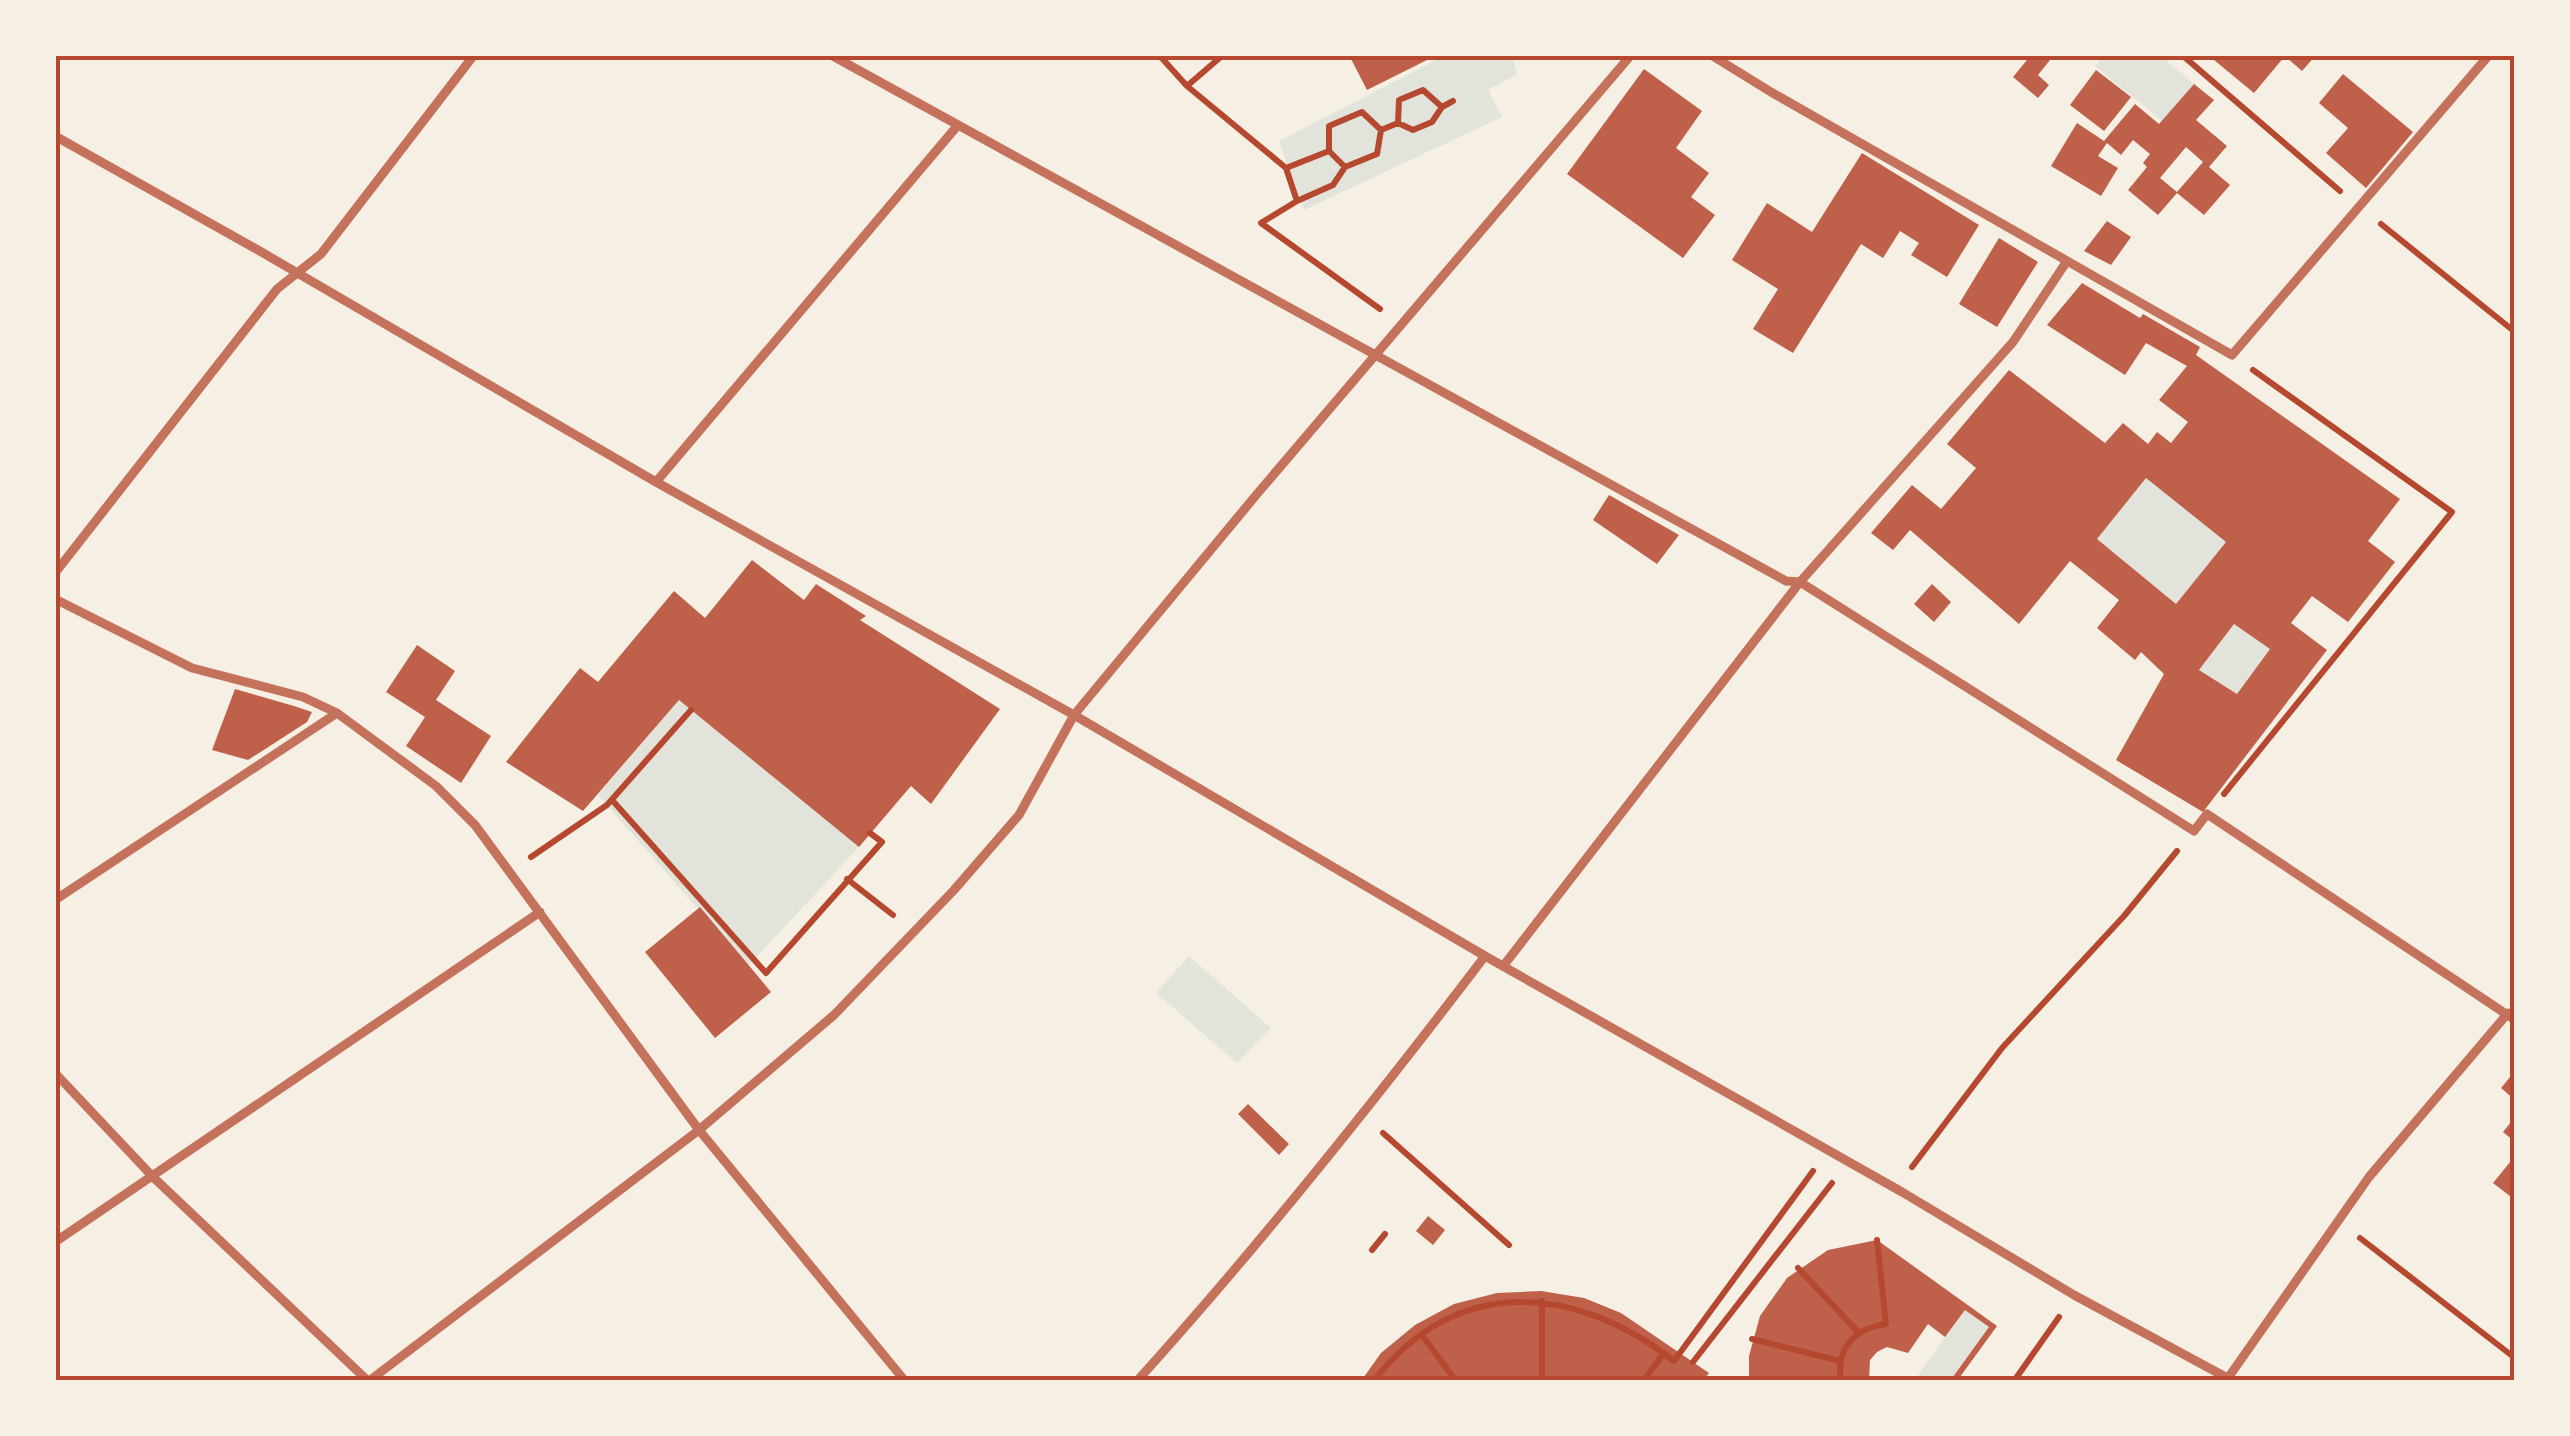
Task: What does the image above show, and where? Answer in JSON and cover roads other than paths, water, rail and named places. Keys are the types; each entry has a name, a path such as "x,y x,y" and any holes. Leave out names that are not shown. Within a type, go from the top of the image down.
{"street":[{"path":"55,573 277,289 321,254 474,55"},
{"path":"55,136 656,482 1074,715 1485,956 1902,1192 2074,1296 2231,1380 2369,1178 2511,1017 2207,814 2194,831 1800,582 1786,581 831,55"},
{"path":"55,1073 153,1177 369,1381 700,1130 834,1015 914,932 1019,814 1074,715 1631,55"},
{"path":"1712,55 2232,355 2489,55"},
{"path":"656,482 958,125"},
{"path":"1504,965 1800,582 2013,342 2067,261"},
{"path":"55,599 192,668 303,697 337,713 436,786 476,825 700,1130 905,1381"},
{"path":"55,900 337,713"},
{"path":"55,1242 540,912"},
{"path":"1137,1381 1223,1286 1364,1116 1485,956"},
{"path":"385,1370 394,1381"}]}
